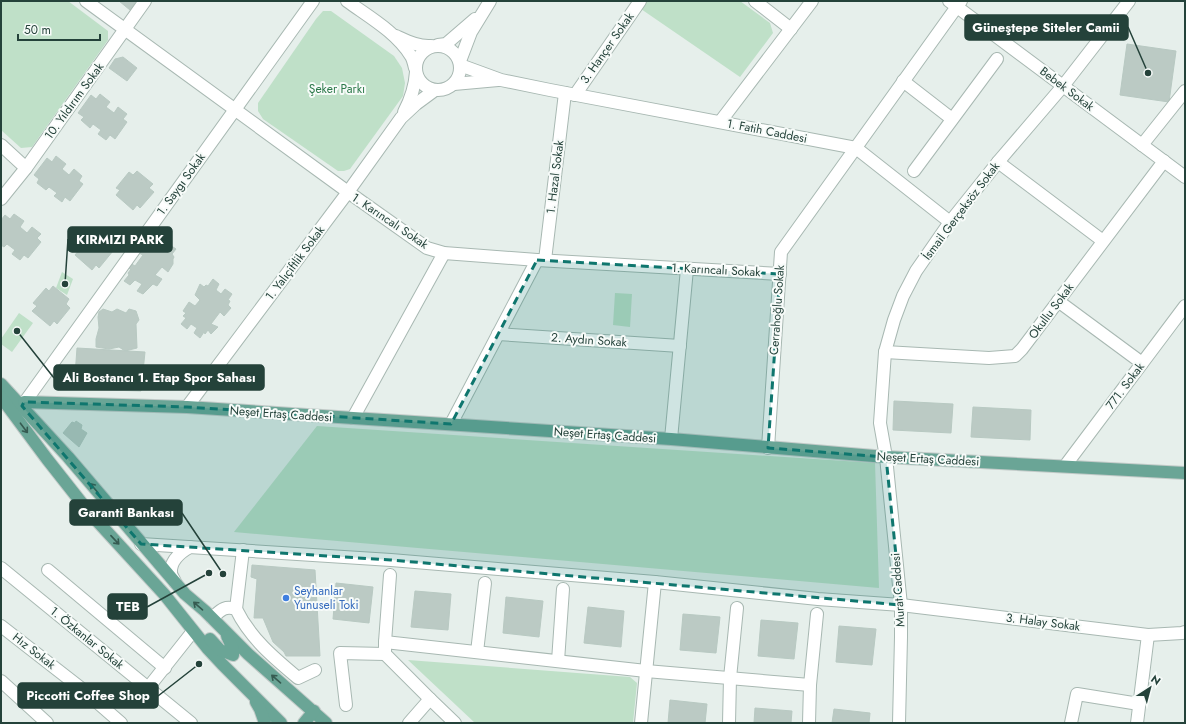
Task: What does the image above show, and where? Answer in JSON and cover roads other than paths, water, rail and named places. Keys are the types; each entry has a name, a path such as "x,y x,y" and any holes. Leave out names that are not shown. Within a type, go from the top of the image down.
{"main road":[{"path":"1,384 23,404 185,594 212,618 248,654 326,723"},
{"path":"1,397 88,511 138,564 232,676 281,723"},
{"name":"Neşet Ertaş Caddesi","path":"23,404 187,407 671,439 886,457 1185,473"},
{"path":"167,598 178,604 197,623 217,648 232,655 233,649 226,633"},
{"path":"251,694 260,709 265,723"},
{"path":"304,723 314,711"}],"street":[{"name":"1. Karıncalı Sokak","path":"86,1 427,248 444,253 780,274"},
{"path":"103,1 105,15"},
{"name":"10. Yıldırım Sokak","path":"1,199 26,168 145,1"},
{"name":"1. Saygı Sokak","path":"23,404 313,1"},
{"path":"346,1 392,34 412,57 420,82 430,89 435,90 448,88 458,79 460,73 460,63 471,32 487,6"},
{"name":"3. Hançer Sokak","path":"570,94 640,1"},
{"path":"755,1 791,29"},
{"path":"720,122 812,1"},
{"name":"İsmail Gerçeksöz Sokak","path":"886,457 880,423 885,352 894,320 903,296 916,271 950,222 998,162 1063,86 1129,1"},
{"path":"950,222 856,148 904,81 955,3"},
{"name":"Bebek Sokak","path":"955,3 1185,177"},
{"path":"401,118 415,85 417,61 420,54 425,49 446,44 452,40 487,6"},
{"path":"392,34 417,44 426,46 445,46 456,54 460,63 501,80"},
{"path":"914,171 997,59"},
{"path":"454,84 501,80"},
{"name":"1. Fatih Caddesi","path":"501,80 856,148"},
{"path":"904,81 952,119"},
{"path":"401,118 416,104 435,90"},
{"path":"1142,145 1185,91"},
{"name":"1. Hazal Sokak","path":"541,260 570,94"},
{"name":"1. Yalıçiftlik Sokak","path":"187,407 348,192 401,118"},
{"path":"1,145 26,168"},
{"name":"Cerrahoğlu Sokak","path":"768,448 782,252 856,148"},
{"name":"Okullu Sokak","path":"885,352 990,358 1014,356 1022,349 1164,161"},
{"path":"998,162 1103,241"},
{"path":"353,418 444,253"},
{"path":"451,424 498,334 541,260"},
{"path":"671,439 687,269"},
{"path":"1058,301 1142,363"},
{"name":"771. Sokak","path":"1065,466 1185,306"},
{"name":"2. Aydın Sokak","path":"498,334 680,346"},
{"name":"Murat Caddesi","path":"886,457 901,605 899,723"},
{"name":"3. Halay Sokak","path":"141,544 391,560 655,582 818,599 901,605 1148,635 1185,632"},
{"path":"175,582 171,573 174,560 182,551 190,547"},
{"path":"243,550 236,609 254,638 298,678"},
{"name":"1. Özkanlar Sokak","path":"1,568 191,723"},
{"path":"48,570 164,668"},
{"path":"390,575 385,648 430,699 455,723"},
{"path":"641,723 655,582"},
{"path":"477,652 485,583"},
{"path":"558,661 563,589"},
{"path":"212,618 228,607 236,609"},
{"path":"729,723 730,678 737,608"},
{"path":"808,723 817,614"},
{"name":"Hız Sokak","path":"1,626 82,689 121,723"},
{"path":"148,688 190,635"},
{"path":"1137,723 1148,635"},
{"path":"346,704 340,653 385,648 477,652 646,671 810,685"},
{"path":"289,690 298,678 315,670"},
{"path":"1,681 47,723"},
{"path":"1071,723 1078,694 1139,704"},
{"path":"409,723 430,699"}],"place":[{"name":"Güneştepe Siteler Camii","path":"1148,73"},
{"name":"KIRMIZI PARK","path":"65,284"},
{"name":"Ali Bostancı 1. Etap Spor Sahası","path":"17,331"},
{"name":"TEB","path":"209,573"},
{"name":"Garanti Bankası","path":"223,574"},
{"name":"Seyhanlar Yunuseli Toki","path":"286,598"},
{"name":"Piccotti Coffee Shop","path":"199,664"}],"park label":[{"name":"Şeker Parkı","path":"337,89"}]}
